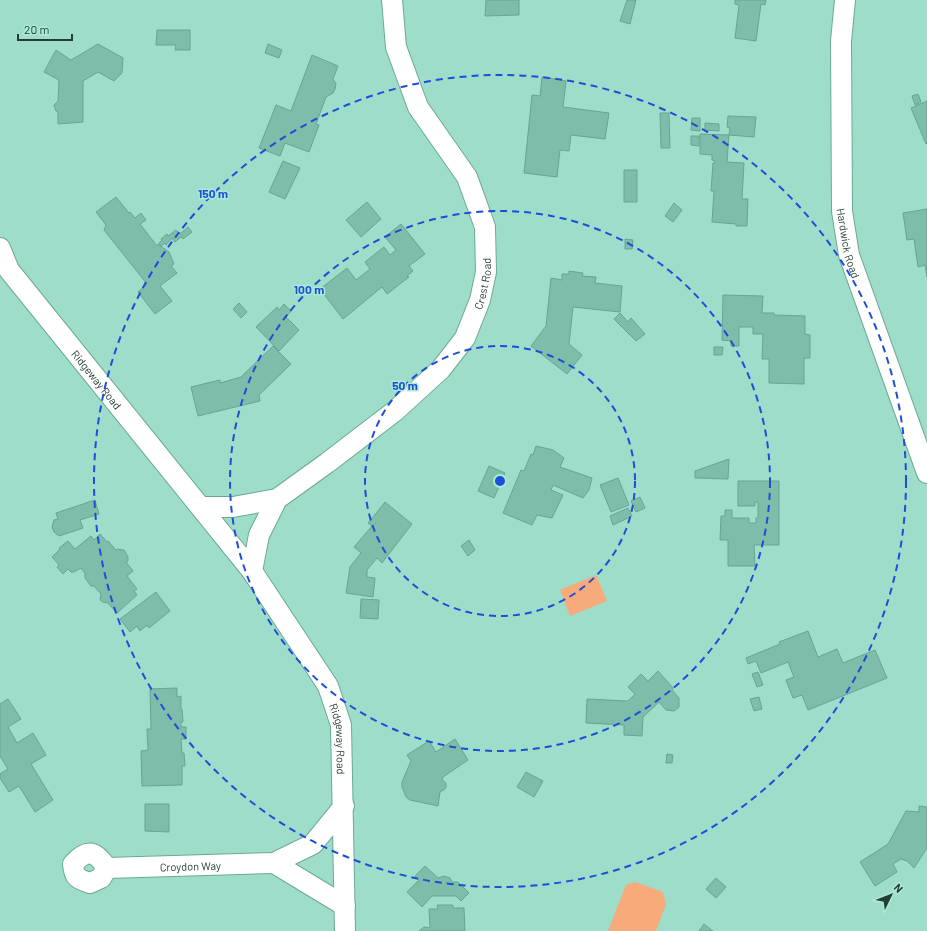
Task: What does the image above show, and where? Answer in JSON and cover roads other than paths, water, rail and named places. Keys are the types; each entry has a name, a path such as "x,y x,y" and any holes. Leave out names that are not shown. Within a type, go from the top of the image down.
{"street":[{"name":"Crest Road","path":"277,499 327,464 395,411 441,369 465,338 480,300 486,272 484,227 468,177 418,107 396,47 392,0"},
{"name":"Hardwick Road","path":"846,0 841,41 842,203 849,255 927,473"},
{"name":"Ridgeway Road","path":"0,248 9,270 252,571 328,686 341,725 346,931"},
{"path":"201,507 233,507 277,499"},
{"path":"252,571 259,535 277,499"},
{"name":"Croydon Way","path":"107,868 274,863 313,844 344,806"},
{"path":"274,863 345,906"}]}
